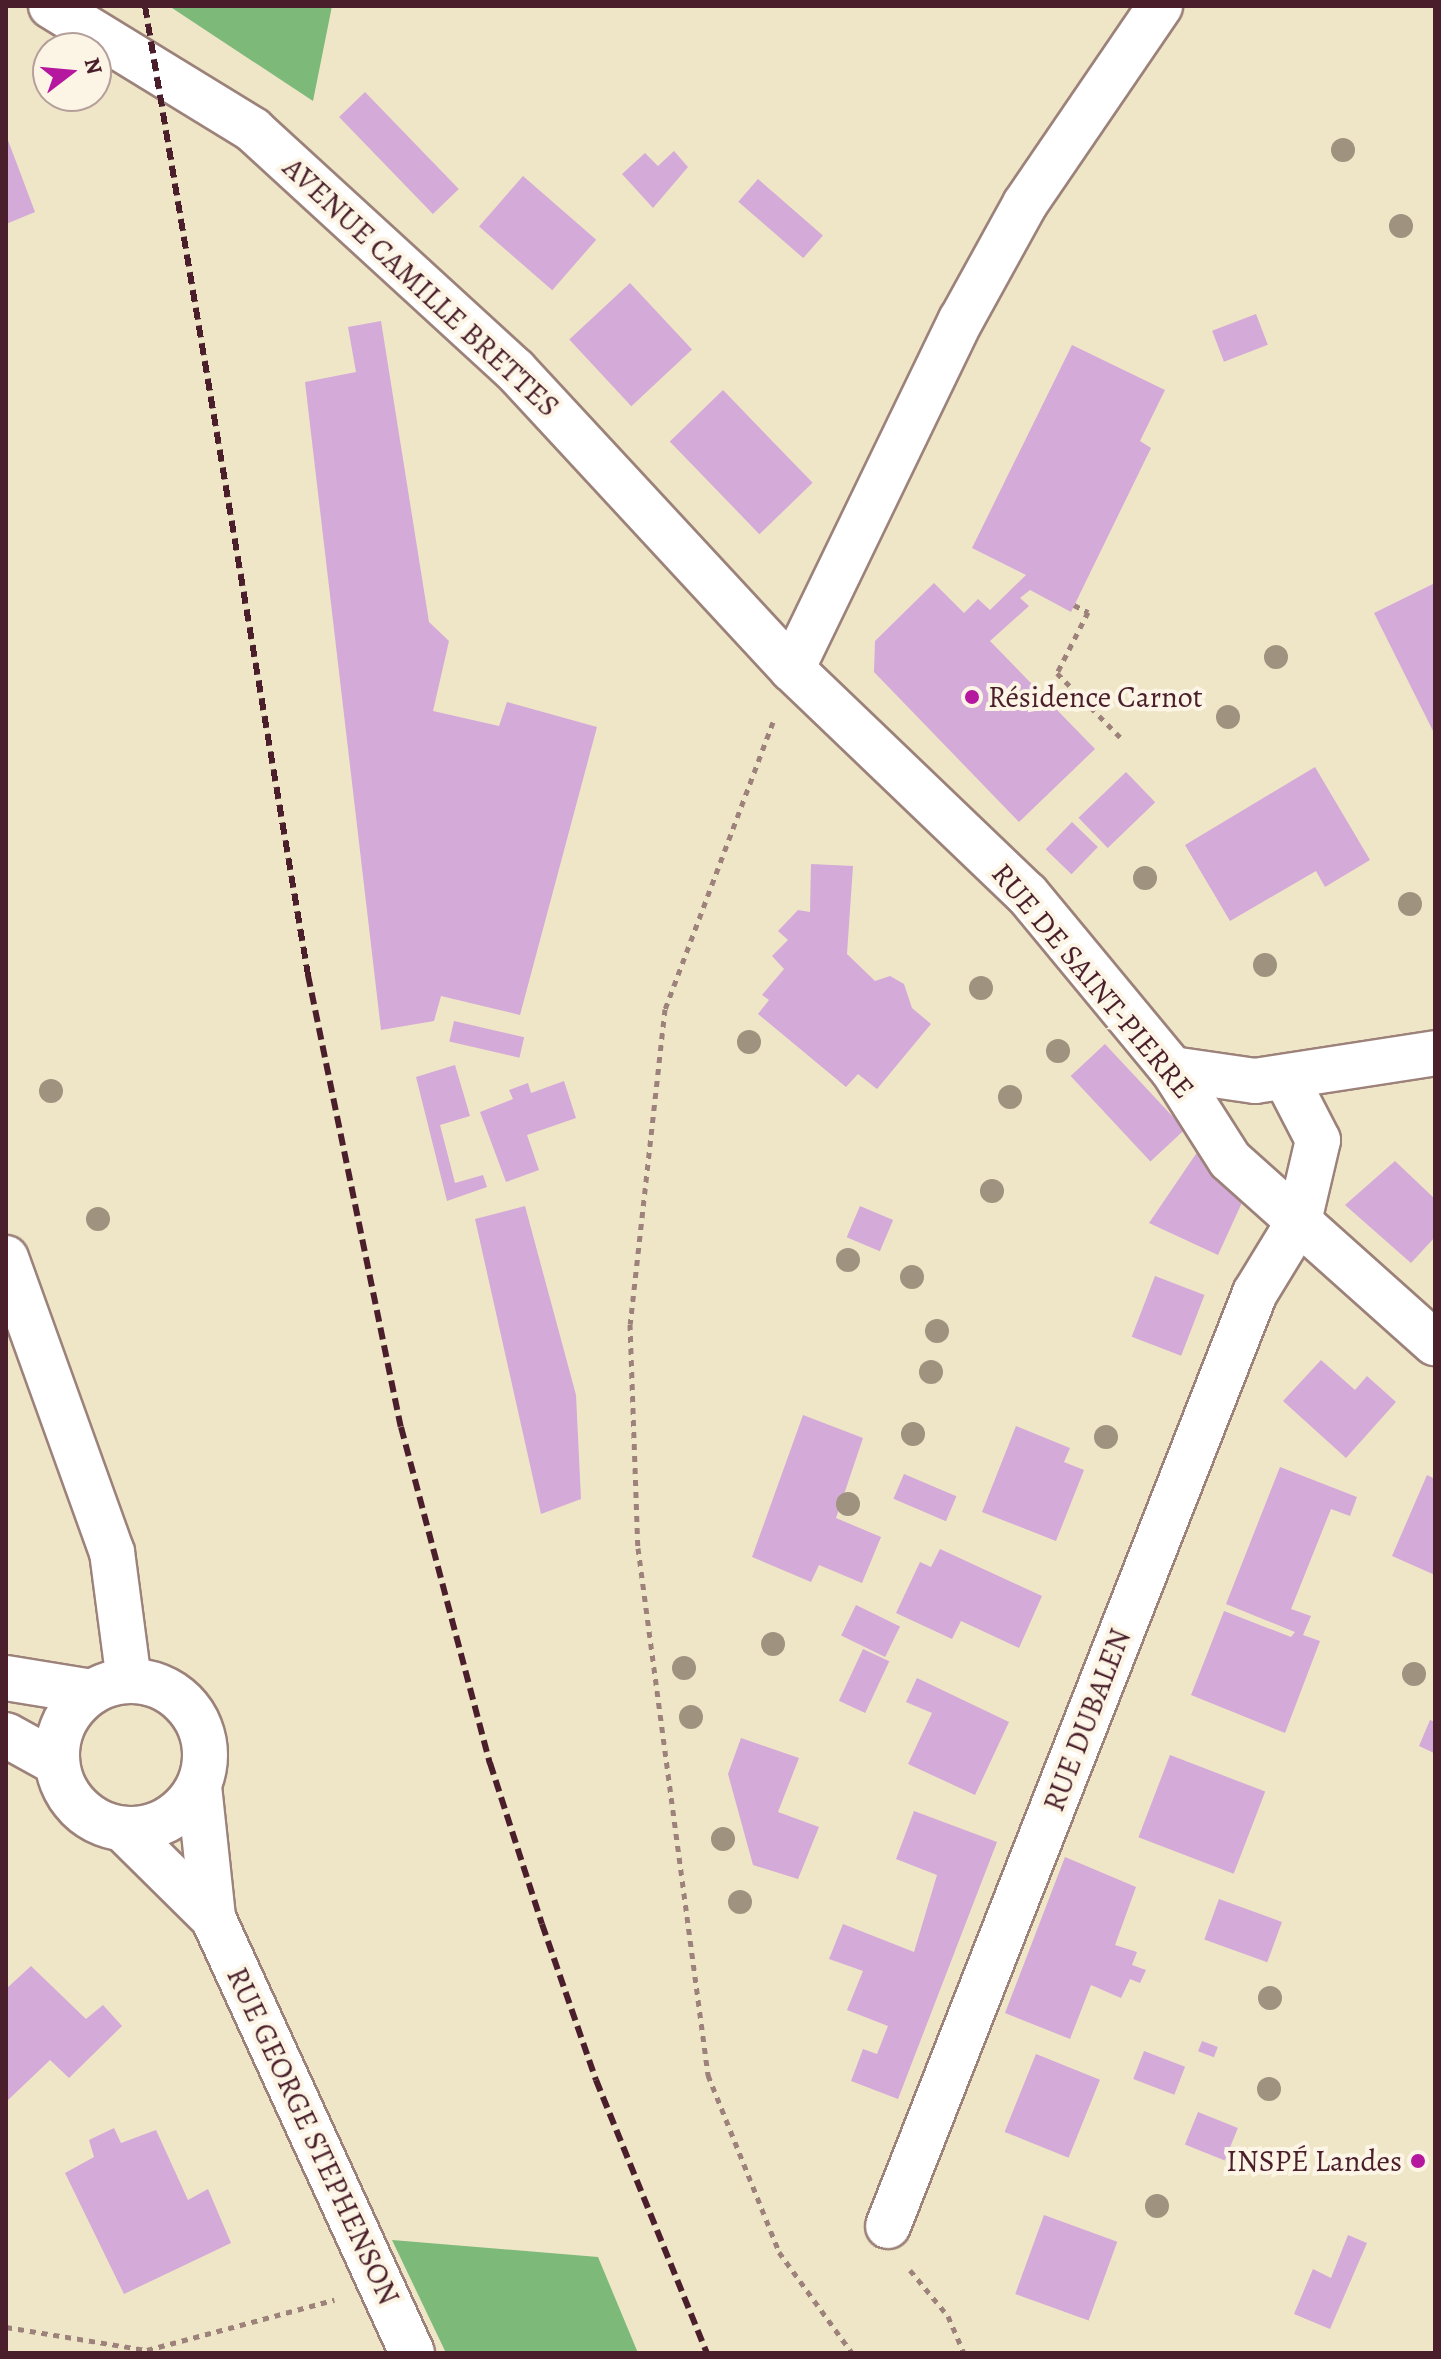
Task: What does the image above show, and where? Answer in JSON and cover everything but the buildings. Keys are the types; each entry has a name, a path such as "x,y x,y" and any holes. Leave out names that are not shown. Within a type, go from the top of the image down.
{"street":[{"name":"AVENUE CAMILLE BRETTES","path":"51,6 263,138 515,370 747,620"},
{"path":"792,669 1018,217 1160,6"},
{"name":"RUE DE SAINT-PIERRE","path":"747,620 792,669 1027,894 1172,1069 1230,1160 1435,1343"},
{"path":"1172,1069 1286,1078 1435,1053"},
{"name":"RUE DUBALEN","path":"888,2226 1255,1293 1299,1221 1318,1140 1286,1078"},
{"path":"6,1258 112,1552 110,1687 58,1735 57,1763 79,1808 123,1829 170,1818 199,1786 204,1740 194,1716 154,1684 110,1687 6,1678"},
{"path":"6,1735 57,1763"},
{"name":"RUE GEORGE STEPHENSON","path":"199,1786 213,1918 412,2353"},
{"name":"RUE GEORGE STEPHENSON","path":"123,1829 213,1918"}],"path":[{"path":"1074,605 1088,612 1057,673 1124,741"},
{"path":"792,669 665,1009 630,1324 637,1518 708,2075 779,2252 852,2353"},
{"path":"888,2226 964,2353"},
{"path":"6,2327 147,2350 381,2287"}],"green space":[{"path":"169,6 332,6 313,101"},
{"path":"392,2240 598,2257 638,2353 446,2353"}],"railway":[{"path":"145,6 308,975 401,1427 490,1763 542,1924 596,2080 707,2353"}],"place":[{"name":"Résidence Carnot","path":"972,697"},
{"name":"INSPÉ Landes","path":"1418,2161"}]}
